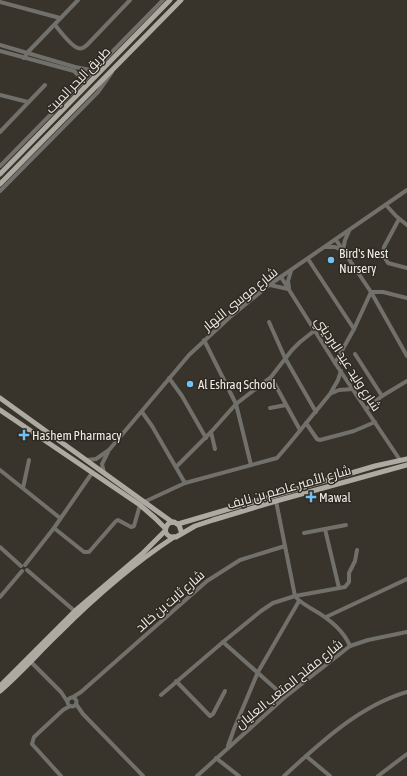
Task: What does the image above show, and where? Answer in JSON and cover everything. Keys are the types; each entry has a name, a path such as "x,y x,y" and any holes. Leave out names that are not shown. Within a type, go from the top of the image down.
{"main road":[{"name":"طريق البحر الميت","path":"0,174 170,0"},
{"path":"0,184 181,0"},
{"path":"0,398 105,474 142,503 169,536 178,534 180,526 178,524 172,522 142,503 92,473 0,410"},
{"name":"شارع الأمير عاصم بن نايف","path":"178,524 407,459"},
{"name":"شارع الأمير عاصم بن نايف","path":"76,612 178,534 196,526 276,501 407,465"},
{"path":"165,530 168,524 172,522"},
{"name":"شارع الأمير عاصم بن نايف","path":"0,691 76,612 142,554 165,530"},
{"name":"شارع الأمير عاصم بن نايف","path":"0,686 29,660"}],"street":[{"path":"24,58 78,0"},
{"path":"55,25 78,48 82,48 87,45 130,0"},
{"name":"طريق البحر الميت","path":"0,166 164,0"},
{"path":"0,2 60,18"},
{"path":"0,45 75,67 90,70 97,67"},
{"path":"0,52 74,71 80,77 81,85"},
{"path":"0,191 98,92 106,82 115,66"},
{"path":"0,132 45,85"},
{"path":"0,95 28,102"},
{"name":"شارع موسى النهار","path":"85,460 96,459 109,450 169,378 204,340 252,298 407,190"},
{"path":"386,205 407,225"},
{"path":"399,219 384,247 383,255 388,263 407,268"},
{"path":"344,251 345,240 350,230"},
{"path":"336,240 370,292 407,356"},
{"path":"326,247 338,247 344,251"},
{"path":"308,259 354,329"},
{"path":"269,285 289,290 288,283 291,270"},
{"name":"شارع وليد عيد البرديني","path":"281,277 340,371 400,460"},
{"path":"370,292 382,292 407,298"},
{"path":"335,363 354,329 370,292"},
{"path":"269,322 285,358 316,412"},
{"path":"176,467 206,438 236,404 271,377 285,358 300,342 314,331"},
{"path":"204,340 236,404 251,465"},
{"path":"355,354 382,396"},
{"path":"54,528 84,552 89,552 116,521 118,520 130,527 134,526 136,524 142,503 185,483 277,458 330,394 338,380 340,371"},
{"path":"271,377 300,430"},
{"path":"169,378 182,396 206,438"},
{"path":"366,409 382,396 407,381"},
{"path":"330,394 339,390 353,389"},
{"path":"270,408 286,405"},
{"path":"142,412 152,426 185,483"},
{"path":"306,423 320,440 354,431 375,422"},
{"path":"211,432 214,449"},
{"name":"شارع موسى النهار","path":"105,474 102,464 109,450"},
{"path":"23,488 29,460"},
{"path":"0,470 60,518"},
{"path":"0,597 54,528 92,473"},
{"path":"276,501 295,596 299,601 326,617 347,639 350,646"},
{"path":"304,533 346,525"},
{"path":"324,529 338,588"},
{"name":"شارع ثابت بن خالد","path":"72,702 80,692 208,581 240,560 285,546"},
{"path":"0,547 76,612"},
{"path":"161,695 261,611 274,603 295,596 345,587 348,584 349,572 355,561 357,550"},
{"path":"326,617 407,579"},
{"path":"228,747 258,672 299,601"},
{"name":"شارع مفلح المتعب العليان","path":"197,776 285,697 350,646 368,640 407,632"},
{"path":"223,642 285,697"},
{"path":"29,660 72,702 140,775"},
{"path":"176,681 208,716 213,714 225,690"},
{"path":"284,776 306,756 359,714 397,695 407,692"},
{"path":"61,776 32,744 32,741 34,737 72,702"},
{"path":"306,756 330,776"},
{"path":"378,776 406,756"},
{"path":"216,758 239,776"}],"place":[{"name":"Bird's Nest Nursery","path":"331,260"},
{"name":"Al Eshraq School","path":"190,384"},
{"name":"Hashem Pharmacy","path":"24,435"},
{"name":"Mawal","path":"311,497"}]}
